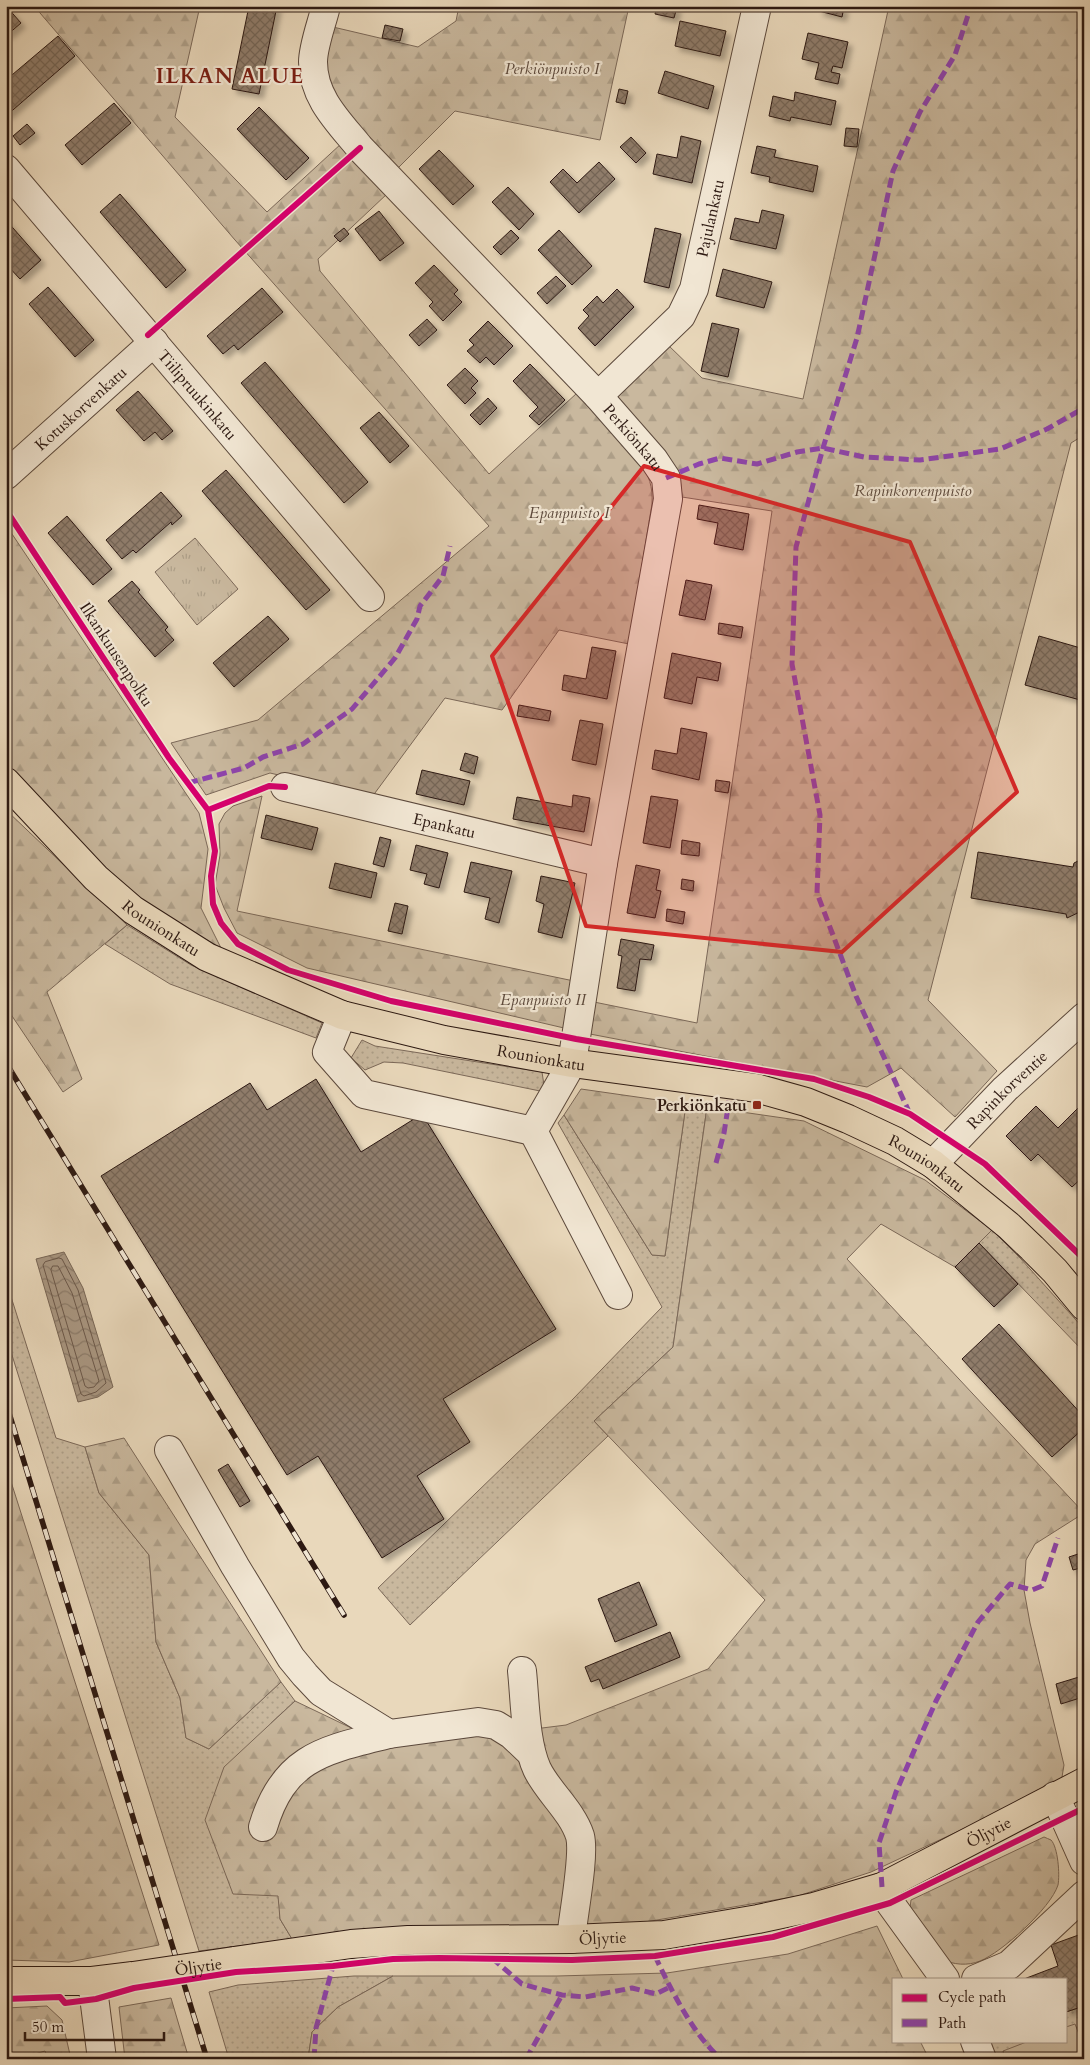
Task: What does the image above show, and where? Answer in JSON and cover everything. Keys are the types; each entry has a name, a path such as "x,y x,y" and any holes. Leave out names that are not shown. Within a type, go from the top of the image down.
{"main road":[{"name":"Rounionkatu","path":"6,782 96,878 133,910 206,957 342,1016 444,1040 572,1063 756,1088 806,1102 894,1141 933,1164 1026,1242 1055,1271 1084,1306"},
{"name":"Öljytie","path":"6,1981 92,1981 351,1944 408,1940 571,1939 664,1935 713,1927 814,1907 882,1886 1084,1782"}],"street":[{"name":"Perkiönkatu","path":"326,6 313,61 315,84 325,105 360,148 598,396 654,460 666,478 668,499 603,863 572,1063"},
{"name":"Pajulankatu","path":"598,396 681,316 694,289 757,6"},
{"name":"Tiilipruukinkatu","path":"6,169 370,597"},
{"name":"Kotuskorvenkatu","path":"6,475 154,342"},
{"name":"Epankatu","path":"285,788 603,863"},
{"path":"342,1016 327,1052 364,1094 533,1130"},
{"name":"Rapinkorventie","path":"933,1164 1005,1089 1084,1017"},
{"path":"533,1130 572,1063"},
{"path":"533,1130 618,1295"},
{"path":"169,1450 235,1566 291,1658 321,1692 390,1734"},
{"path":"522,1671 531,1753 538,1770 580,1837 581,1852 571,1939"},
{"path":"263,1827 270,1804 281,1785 298,1768 322,1753 343,1745 390,1734 478,1722 496,1725 512,1735 531,1753"},
{"path":"1054,1796 1084,1861"},
{"path":"882,1886 890,1903 944,1978"},
{"path":"978,1978 1009,1965 1084,1895"},
{"path":"92,1981 102,2059"},
{"path":"975,2042 982,2059"}],"highlighted area":[{"path":"644,466 910,542 1017,792 842,952 586,926 492,656"}],"green space":[{"name":"Epanpuisto I","path":"34,6 200,6 175,117 267,212 342,143 388,193 318,259 320,271 489,474 577,393 640,462 651,487 652,504 629,644 559,630 502,710 445,698 372,797 270,773 206,795 171,743 258,720 489,526 235,240"},
{"name":"Perkiönpuisto I","path":"459,6 629,6 600,140 455,111 397,169 341,106 324,70 333,27 418,47 456,21"},
{"name":"Rapinkorvenpuisto","path":"889,6 1084,6 1084,435 1071,443 928,1000 997,1071 955,1117 901,1068 867,1087 590,1034 594,1002 697,1023 772,511 682,497 680,478 615,395 667,344 702,378 803,399"},
{"path":"8,528 199,813 208,849 201,908 221,948 156,911 59,831 6,768 6,530"},
{"path":"195,538 238,589 197,625 155,572"},
{"name":"Epanpuisto II","path":"262,796 237,911 574,981 564,1028 307,968 237,933 215,885 220,855 219,824 225,813 233,806"},
{"path":"6,810 127,925 47,992 82,1079 63,1092 6,1007"},
{"path":"127,925 191,965 322,1023 316,1038 170,984 105,944"},
{"path":"362,1040 375,1046 542,1072 545,1092 403,1063 384,1062 365,1070 351,1058"},
{"path":"581,1089 686,1104 665,1256 652,1255 564,1115"},
{"path":"686,1104 707,1107 673,1347 594,1421 608,1436 410,1625 378,1588 573,1399 662,1307 558,1123 564,1115 652,1255 665,1256"},
{"path":"707,1107 804,1121 925,1180 992,1230 955,1267 881,1224 847,1259 1084,1513 1035,1544 1026,1560 1024,1590 1030,1623 1064,1765 1062,1777 1053,1787 871,1872 798,1896 610,1928 292,1939 280,1919 278,1896 233,1894 205,1820 224,1767 295,1701 391,1747 566,1725 708,1669 765,1600 594,1421 673,1347"},
{"path":"992,1230 1021,1259 1084,1329 1084,1352 979,1243"},
{"path":"6,1281 56,1438 85,1447 99,1493 149,1555 156,1642 180,1698 186,1738 209,1749 281,1682 295,1701 271,1723 280,1919 292,1939 199,1951 6,1336"},
{"path":"124,1438 281,1682 209,1749 186,1738 180,1698 156,1642 149,1555 99,1493 85,1447"},
{"path":"6,1466 159,1945 69,1962 6,1960"},
{"path":"1044,1837 1051,1840 1057,1855 1058,1885 1054,1895 1036,1917 1012,1940 980,1961 961,1964 951,1963 942,1959 910,1908 911,1900"},
{"path":"877,1926 903,1978 892,1978 892,2042 920,2042 929,2059 308,2059 312,2032 338,2007 393,1976 557,1976 667,1973 788,1954"},
{"path":"354,1976 393,1976 338,2007 312,2032 308,2059 229,2059 209,1992 238,1985"},
{"path":"171,1998 189,2059 125,2059 119,2007"},
{"path":"47,2006 62,2020 71,2059 48,2059 45,2051 18,2059 6,2059 6,2008"},
{"path":"1081,2007 1084,2013 1084,2059 996,2059 989,2042 1068,2042 1068,2011"},
{"path":"1075,2024 1084,2047 1084,2059 1006,2059 1003,2051 1026,2042 1068,2042 1068,2026"}],"water":[{"path":"64,1252 83,1288 113,1387 98,1397 78,1402 36,1259"}],"building":[{"path":"6,6 21,23 6,36"},
{"path":"249,6 277,6 259,94 232,89"},
{"path":"657,6 677,7 674,18 655,14"},
{"path":"820,6 844,7 842,17 819,11"},
{"path":"680,21 726,31 720,56 675,46"},
{"path":"385,25 403,29 400,41 382,38"},
{"path":"808,33 848,42 842,68 833,66 831,72 840,74 838,84 815,79 819,63 802,59"},
{"path":"58,36 75,56 6,116 6,80"},
{"path":"665,71 714,86 708,109 658,93"},
{"path":"619,89 628,91 625,104 616,102"},
{"path":"795,92 836,101 831,125 791,117 790,121 769,116 773,96 794,101"},
{"path":"114,103 131,123 82,165 65,145"},
{"path":"259,107 309,158 286,180 237,129"},
{"path":"27,124 35,133 20,145 13,136"},
{"path":"846,128 859,129 857,147 844,146"},
{"path":"681,136 701,141 692,183 653,174 657,154 677,158"},
{"path":"631,137 646,153 636,163 620,147"},
{"path":"757,146 776,150 774,157 818,166 813,192 769,182 770,177 751,173"},
{"path":"439,150 474,186 453,205 419,169"},
{"path":"599,162 615,179 579,213 550,182 563,169 577,183"},
{"path":"508,187 534,214 519,230 492,202"},
{"path":"120,194 186,270 166,288 100,212"},
{"path":"762,210 784,215 776,249 730,239 735,218 759,223"},
{"path":"379,211 404,243 380,261 355,229"},
{"path":"6,220 41,260 20,279 6,264"},
{"path":"344,228 349,234 340,242 334,236"},
{"path":"655,228 681,234 669,288 644,282"},
{"path":"511,230 519,238 501,255 493,247"},
{"path":"559,230 592,266 572,285 538,250"},
{"path":"434,265 458,290 454,294 462,302 443,321 429,306 433,302 415,283"},
{"path":"723,269 772,282 764,308 716,296"},
{"path":"556,276 566,286 547,304 537,293"},
{"path":"48,287 94,340 75,357 29,304"},
{"path":"262,288 283,312 238,350 234,345 223,354 207,336"},
{"path":"617,289 634,307 595,346 578,328 589,316 583,310 597,296 603,303"},
{"path":"427,319 437,330 419,346 409,335"},
{"path":"488,321 513,346 494,365 486,357 480,363 467,351 474,345 469,340"},
{"path":"712,323 739,329 728,377 701,371"},
{"path":"265,362 368,482 344,503 241,383"},
{"path":"530,364 565,400 539,425 529,416 538,407 513,381"},
{"path":"465,368 478,381 471,388 476,393 465,404 447,385"},
{"path":"138,391 173,431 162,440 155,432 144,441 116,410"},
{"path":"488,398 497,408 480,425 470,415"},
{"path":"379,412 409,446 390,463 360,428"},
{"path":"226,470 330,590 306,610 202,491"},
{"path":"161,492 182,516 172,525 171,522 136,553 133,550 122,559 106,540"},
{"path":"699,505 749,514 743,550 714,544 718,523 697,519"},
{"path":"67,516 112,569 93,585 48,533"},
{"path":"686,580 712,585 705,620 679,615"},
{"path":"132,581 140,590 138,592 168,627 165,630 174,640 155,657 108,601"},
{"path":"268,616 289,639 234,687 213,663"},
{"path":"719,623 743,627 741,638 718,634"},
{"path":"1039,636 1084,649 1084,701 1025,685"},
{"path":"592,647 616,651 607,699 562,690 564,675 586,679"},
{"path":"672,653 721,663 718,681 697,677 692,704 664,698"},
{"path":"519,705 551,711 549,721 517,716"},
{"path":"580,720 603,724 596,765 572,760"},
{"path":"681,728 707,733 699,780 652,769 655,750 677,754"},
{"path":"465,753 478,757 474,774 460,770"},
{"path":"422,770 470,781 464,805 416,794"},
{"path":"716,780 730,782 728,793 715,791"},
{"path":"573,795 590,798 584,832 513,819 517,797 572,807"},
{"path":"651,796 678,800 670,848 643,843"},
{"path":"266,815 318,828 312,850 261,838"},
{"path":"380,837 391,840 384,867 373,864"},
{"path":"682,840 700,843 699,856 681,854"},
{"path":"416,845 448,853 439,888 424,884 427,874 410,870"},
{"path":"978,852 1073,867 1074,863 1084,858 1084,910 1067,918 1066,914 971,898"},
{"path":"471,862 512,871 499,923 485,919 490,898 464,892"},
{"path":"335,863 377,873 371,898 329,888"},
{"path":"636,865 660,870 656,890 661,891 655,918 627,913"},
{"path":"541,876 575,883 562,938 538,932 544,904 536,901"},
{"path":"682,879 694,881 693,891 681,889"},
{"path":"395,903 408,906 402,934 388,931"},
{"path":"667,909 685,912 683,924 666,921"},
{"path":"621,939 654,945 651,960 640,959 635,991 617,988 622,956 618,955"},
{"path":"316,1079 361,1152 422,1114 556,1329 443,1399 470,1442 417,1476 444,1519 382,1558 318,1456 287,1475 101,1176 250,1083 267,1110"},
{"path":"1084,1102 1084,1176 1072,1187 1038,1154 1031,1161 1006,1136 1036,1106 1058,1128"},
{"path":"979,1243 1018,1284 994,1307 955,1267"},
{"path":"999,1324 1084,1417 1084,1428 1052,1457 962,1359"},
{"path":"228,1464 250,1501 240,1507 218,1470"},
{"path":"1084,1552 1084,1567 1073,1570 1069,1557"},
{"path":"639,1582 657,1625 615,1642 598,1599"},
{"path":"670,1632 680,1657 603,1689 599,1679 591,1682 585,1667"},
{"path":"1079,1677 1083,1697 1061,1704 1056,1684"},
{"path":"1084,1933 1084,2006 1068,2011 1068,1978 1027,1978 1058,1966 1051,1945"}],"railway":[{"path":"6,1063 344,1615"},
{"path":"6,1403 207,2059"}],"marked path":[{"path":"910,1114 856,996 817,893 820,815 792,664 796,547 823,448 857,338 893,171 920,112 955,55 971,6"},
{"path":"666,478 699,464 720,458 757,464 797,452 823,448 864,457 920,460 1000,449 1047,429 1084,408"},
{"path":"188,783 244,768 263,757 303,744 352,709 395,658 417,619 420,606 443,576 450,546"},
{"path":"716,1163 724,1133 729,1101"},
{"path":"882,1887 879,1843 896,1792 936,1701 978,1622 1010,1584 1032,1590 1042,1586 1058,1538"},
{"path":"655,1956 675,1997 692,2025 701,2038 721,2059"},
{"path":"492,1958 522,1984 562,1995 585,1997 632,1988 656,1994 670,1987"},
{"path":"314,2059 316,2028 333,1966"},
{"path":"526,2059 562,1995"}],"cycle path":[{"path":"148,335 360,148"},
{"name":"Ilkankuusenpolku","path":"6,510 169,758 208,810 215,851 211,876 213,904 221,923 238,944 288,970 391,1001 576,1039 814,1079 869,1097 910,1114 985,1164 1084,1259"},
{"path":"208,810 269,786 285,787"},
{"path":"6,1999 60,1997 65,2003 96,1999 134,1988 236,1972 333,1966 393,1959 572,1960 655,1956 773,1937 890,1903 1084,1808"}],"place":[{"name":"Perkiönkatu","path":"757,1105"}],"district":[{"name":"ILKAN ALUE","path":"230,76"}]}
